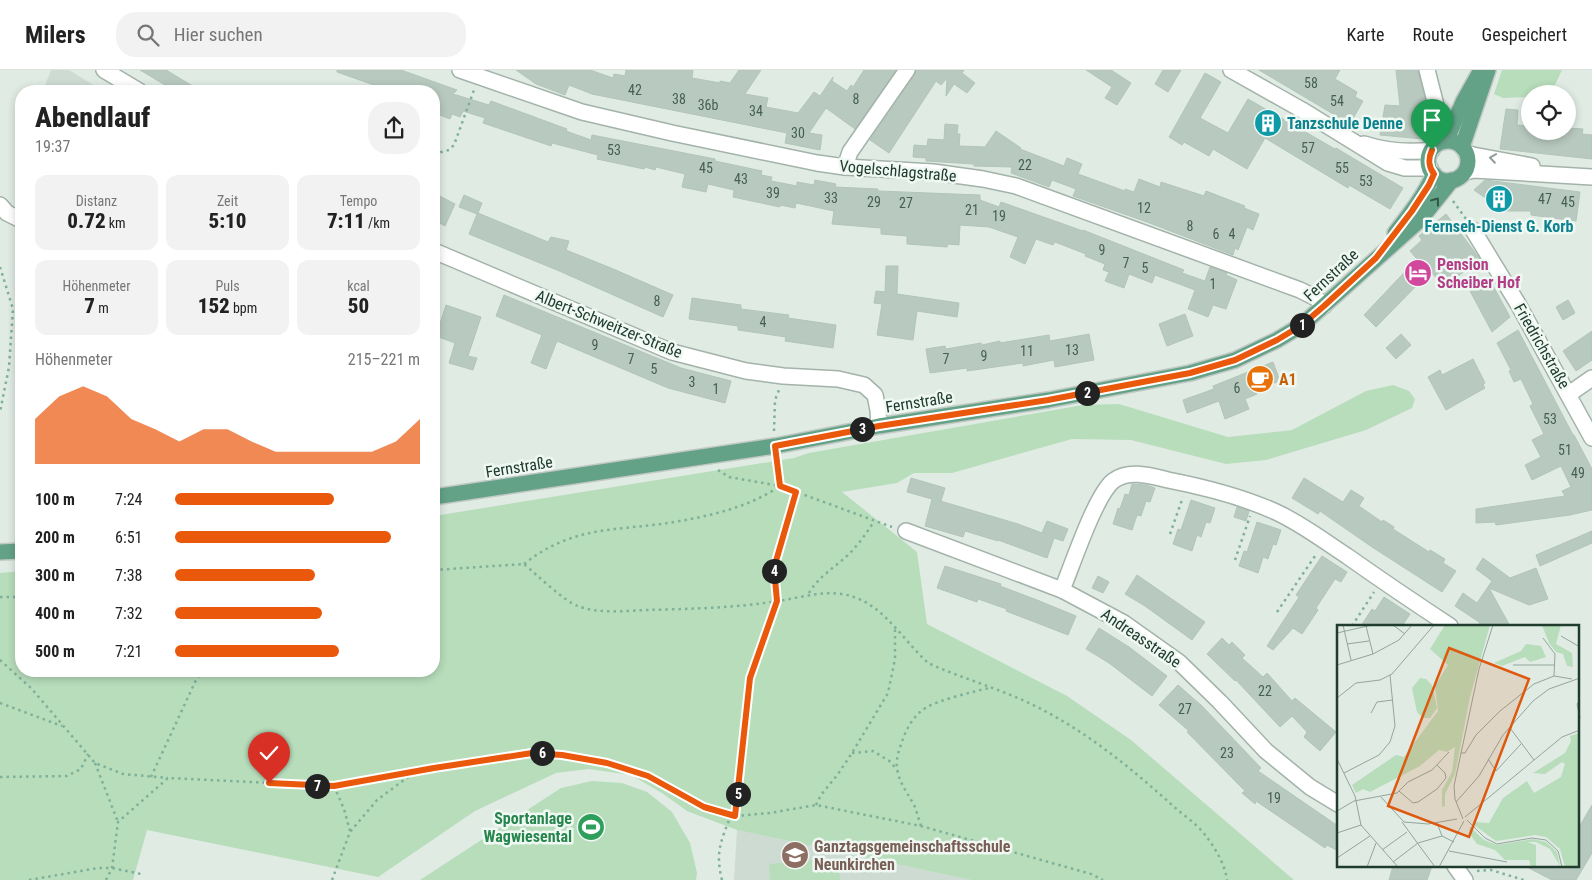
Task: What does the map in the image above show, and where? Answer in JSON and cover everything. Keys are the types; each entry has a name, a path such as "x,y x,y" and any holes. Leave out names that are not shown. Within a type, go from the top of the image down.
{"main road":[{"path":"1480,70 1463,102 1448,137 1429,156 1432,171 1445,180 1447,186 1465,172 1468,166 1464,150 1488,70"},
{"path":"1440,144 1457,143 1464,150"},
{"name":"Fernstraße","path":"1376,258 1412,211 1429,185 1432,171"},
{"name":"Fernstraße","path":"440,496 775,446 879,426 1048,400 1190,373 1235,360 1277,340 1302,325 1420,220 1447,186"},
{"path":"0,552 15,551"}],"street":[{"path":"104,70 129,85"},
{"name":"Vogelschlagstraße","path":"460,70 479,76 498,75 582,112 672,133 817,163 845,167 933,172 983,178 1016,186 1300,290 1316,298 1324,306"},
{"path":"845,167 850,152 907,70"},
{"path":"1231,70 1302,110 1388,163 1406,168 1432,171"},
{"path":"1344,137 1373,147 1417,152 1440,144 1438,113 1427,70"},
{"path":"1464,150 1473,155 1575,175"},
{"path":"1465,172 1474,170 1592,177"},
{"path":"0,205 7,213 15,217"},
{"name":"Friedrichstraße","path":"1474,230 1569,394 1592,438"},
{"name":"Albert-Schweitzer-Straße","path":"440,254 672,352 746,371 838,380 864,385 875,395 879,426"},
{"path":"1569,394 1592,378"},
{"path":"1062,590 1084,533 1104,492 1114,481 1128,474 1146,475 1255,503 1305,527 1448,625"},
{"name":"Andreasstraße","path":"906,531 1062,590 1124,623 1179,662 1266,751 1310,787 1337,803"}],"path":[{"path":"440,152 449,150 454,145 479,76"},
{"path":"1447,186 1474,230"},
{"path":"0,267 13,309 9,367 0,412"},
{"path":"773,423 775,400 783,376"},
{"path":"775,446 780,486"},
{"path":"706,456 714,468 729,477 780,486 906,531"},
{"path":"1170,534 1187,484"},
{"path":"440,570 524,564 538,554 575,536 607,529 679,521 705,515 739,506 780,486"},
{"path":"735,816 750,678 777,601 774,568 796,492"},
{"path":"1235,560 1255,503"},
{"path":"808,594 814,584 848,555 866,534 874,521"},
{"path":"1277,612 1325,541"},
{"path":"524,564 576,606 600,611 687,609 777,601 808,594 833,592 857,598 871,604 885,616 928,663 1035,706 1069,724 1150,785 1205,835 1218,854 1227,880"},
{"path":"1353,625 1381,580"},
{"path":"0,597 15,597"},
{"path":"816,805 821,795 852,753 888,693 895,659 896,629"},
{"path":"0,660 15,674"},
{"path":"19,677 31,688 95,763 118,822 112,868 106,880"},
{"path":"151,776 198,677"},
{"path":"921,826 915,808 900,781 897,770 899,749 906,732 920,712 946,700 991,688"},
{"path":"0,703 63,726"},
{"path":"852,753 873,751 891,762 897,770"},
{"path":"95,763 123,774 334,786 532,753 562,755 607,763 648,776 704,807 735,816 770,813 816,805 921,826 1091,874 1103,880"},
{"path":"0,777 67,776 81,769 88,754"},
{"path":"332,880 350,832 377,800 416,771"},
{"path":"118,822 168,778"},
{"path":"334,786 344,809 350,832"},
{"path":"722,880 718,867 719,846 731,815"},
{"path":"29,880 98,868 112,868 141,874"},
{"path":"1460,873 1492,870 1524,880"}],"shaded area":[{"path":"51,70 69,70 93,85 45,85"},
{"name":"Ganztagsgemeinschaftsschule Neunkirchen","path":"737,830 971,880 734,880"}],"green space":[{"path":"1502,70 1562,70 1555,85 1521,85 1521,97 1503,98 1494,94"},
{"path":"1393,385 1409,391 1415,399 1412,408 1366,430 1266,460 1226,464 1131,440 1072,439 952,473 914,473 897,483 842,492 917,552 927,624 1067,696 1131,740 1294,880 971,880 737,830 687,811 662,793 631,775 589,769 556,773 475,811 378,877 147,830 133,880 0,880 0,573 15,572 15,677 440,677 440,515 794,458 809,453 1083,405 1119,404 1228,437 1292,430 1366,391"},
{"name":"Sportanlage Wagwiesental","path":"592,781 622,783 647,792 672,812 690,843 697,873 696,880 420,880 561,788"},
{"path":"838,858 840,880 770,880 769,864"}],"building":[{"path":"140,70 166,70 191,85 165,85"},
{"path":"337,70 401,70 457,90 453,94 489,105 491,101 567,129 566,131 591,140 592,135 715,159 715,161 762,171 761,175 772,177 771,181 797,186 797,182 814,185 815,180 836,184 835,187 878,189 878,191 980,195 980,200 999,207 1001,202 1083,230 1184,270 1182,273 1205,281 1210,267 1227,273 1226,275 1237,280 1226,309 1213,305 1208,317 1188,309 1195,290 1155,275 1152,283 1129,274 1124,288 1105,281 1109,272 1103,270 1105,264 1085,256 1086,254 1055,242 1053,245 1036,239 1025,264 1010,257 1018,237 989,227 960,225 959,245 948,244 947,247 907,244 907,236 881,234 881,228 832,224 834,211 796,203 795,208 780,205 780,207 733,197 734,190 708,184 706,192 682,187 685,174 656,167 655,170 645,167 644,169 597,159 598,155 552,143 551,146 483,123 485,118 463,111 460,117 452,114 450,119 440,115 440,85 374,85 337,72"},
{"path":"516,70 590,70 613,78 614,74 625,76 626,70 693,70 692,78 730,83 739,70 761,70 745,94 768,98 766,107 798,113 814,92 820,96 833,77 832,81 847,91 851,85 853,87 864,70 896,70 855,129 826,108 809,133 822,135 820,150 785,143 787,133 592,94 569,85 565,95 536,84"},
{"path":"916,70 964,70 962,73 975,83 967,93 954,84 946,96 947,78 941,85 936,81 889,153 870,140 915,75"},
{"path":"1086,70 1111,70 1131,83 1117,105 1105,98 1112,87"},
{"path":"1163,70 1181,70 1168,92 1155,84"},
{"path":"1259,70 1340,70 1335,79 1357,92 1355,97 1363,101 1350,124"},
{"path":"1396,70 1418,70 1429,115 1427,135 1423,139 1380,135 1385,105 1400,106"},
{"path":"1205,73 1221,82 1200,118 1228,133 1248,99 1403,188 1390,209 1349,185 1348,188 1265,138 1247,169 1213,149 1209,156 1184,142 1182,145 1169,137"},
{"path":"1506,109 1518,110 1517,125 1521,125 1521,140 1576,140 1576,129 1583,129 1582,134 1592,135 1592,159 1500,149"},
{"path":"945,124 958,125 957,134 960,134 959,146 985,147 996,131 1020,149 1064,166 1067,158 1082,164 1078,174 1125,191 1125,189 1134,192 1139,179 1160,187 1161,182 1204,196 1206,191 1245,206 1244,208 1259,214 1253,230 1247,227 1238,250 1235,248 1233,255 1073,196 1076,189 1052,180 1049,187 1011,173 1012,167 974,166 974,164 926,161 926,158 913,157 914,145 927,146 928,139 944,140"},
{"path":"1485,180 1580,192 1576,221 1531,215 1531,211 1504,211 1474,190"},
{"path":"464,195 482,203 478,213 548,242 551,237 569,241 566,250 673,295 663,317 557,270 469,234 477,214 459,207"},
{"path":"440,196 455,204 445,226 440,223"},
{"name":"Pension Scheiber Hof","path":"1446,214 1480,259 1444,287 1432,273 1426,280 1424,278 1376,327 1364,315 1417,259 1410,251 1422,240 1419,236"},
{"path":"886,266 898,266 897,294 959,303 957,317 917,311 913,340 877,335 882,304 874,303 876,291 885,292"},
{"path":"1490,280 1510,317 1492,332 1470,291"},
{"path":"504,295 681,368 731,381 725,403 668,388 557,341 546,369 531,363 542,335 496,316"},
{"path":"692,298 741,305 741,309 789,315 788,318 836,325 833,348 785,341 786,337 738,330 738,326 689,319"},
{"path":"1568,300 1575,313 1563,320 1556,307"},
{"path":"446,305 481,317 468,356 477,358 473,370 449,363 455,343 440,337 440,324"},
{"path":"1185,314 1193,336 1167,346 1159,324"},
{"path":"1518,330 1592,469 1592,510 1570,515 1496,525 1495,522 1476,523 1476,509 1565,496 1562,491 1571,487 1561,466 1532,480 1525,465 1541,457 1532,440 1544,434 1530,406 1533,404 1521,379 1514,382 1509,371 1511,370 1497,343"},
{"path":"1592,331 1592,360 1576,371 1563,351"},
{"path":"1089,334 1094,360 1055,367 1054,360 1023,366 1023,363 967,371 967,368 930,373 926,349 945,346 946,349 1000,341 1000,343 1049,335 1050,341"},
{"path":"1401,334 1411,345 1396,359 1386,348"},
{"path":"1473,359 1485,383 1483,385 1485,388 1446,410 1428,377 1440,370 1442,375"},
{"path":"1273,362 1280,381 1255,390 1257,394 1245,399 1249,409 1225,419 1219,401 1187,413 1183,400 1214,389 1213,386"},
{"path":"911,478 945,488 941,501 937,500 1042,533 1047,521 1068,529 1063,541 1054,538 1047,558 998,540 965,531 963,537 925,526 932,499 907,492"},
{"path":"1304,478 1343,502 1351,490 1364,498 1359,506 1382,522 1383,520 1394,527 1393,529 1429,552 1430,550 1445,559 1443,563 1456,571 1442,592 1320,511 1318,514 1292,498"},
{"path":"1132,484 1155,488 1150,502 1146,501 1141,516 1137,515 1132,530 1113,524 1118,508 1120,509 1125,494 1129,495"},
{"path":"1191,500 1215,508 1210,523 1206,522 1201,537 1197,535 1192,551 1173,544 1178,529 1181,530"},
{"path":"1237,507 1249,511 1246,521 1234,517"},
{"path":"1257,522 1281,530 1276,545 1273,544 1268,559 1263,557 1258,573 1239,566 1244,551 1247,552"},
{"path":"1592,531 1592,543 1540,566 1536,555"},
{"path":"1322,556 1347,572 1341,582 1335,579 1302,634 1293,628 1273,650 1267,646 1299,597 1296,595"},
{"path":"1483,558 1510,578 1536,568 1548,599 1529,605 1489,588 1509,625 1480,625 1479,622 1455,606 1463,593 1477,603 1492,581 1476,569"},
{"path":"945,566 1001,584 1000,586 1076,616 1068,635 1006,611 1007,609 978,599 977,602 937,588"},
{"path":"1137,575 1205,622 1192,640 1125,594"},
{"path":"1098,576 1109,582 1103,593 1092,588"},
{"path":"1384,597 1410,614 1403,625 1362,625 1372,609 1375,611"},
{"path":"1099,628 1129,647 1167,676 1152,696 1109,663 1086,649"},
{"path":"1222,638 1229,645 1232,642 1245,655 1242,658 1263,677 1267,673 1292,701 1295,698 1336,732 1320,751 1304,737 1307,732 1292,716 1280,727 1236,680 1207,654"},
{"path":"1178,685 1202,706 1261,768 1258,771 1337,825 1337,850 1327,845 1325,848 1256,801 1255,804 1242,793 1245,791 1187,732 1189,731 1159,705"},
{"path":"1592,805 1592,853 1576,880 1552,880 1529,868 1580,868 1580,826"},
{"path":"1392,868 1431,868 1427,880 1389,880"}],"place":[{"name":"Tanzschule Denne","path":"1268,123"},
{"name":"Fernseh-Dienst G. Korb","path":"1499,199"},
{"name":"Pension Scheiber Hof","path":"1418,273"},
{"name":"A1","path":"1260,379"},
{"name":"Sportanlage Wagwiesental","path":"591,827"},
{"name":"Ganztagsgemeinschaftsschule Neunkirchen","path":"795,855"}],"route":[{"path":"269,783 334,786 532,753 562,755 607,763 648,776 704,807 735,816 750,678 777,601 774,568 796,492 780,486 775,446 879,426 1048,400 1190,373 1235,360 1277,340 1302,325 1376,258 1412,211 1429,185 1434,174 1429,162 1432,150"}]}
